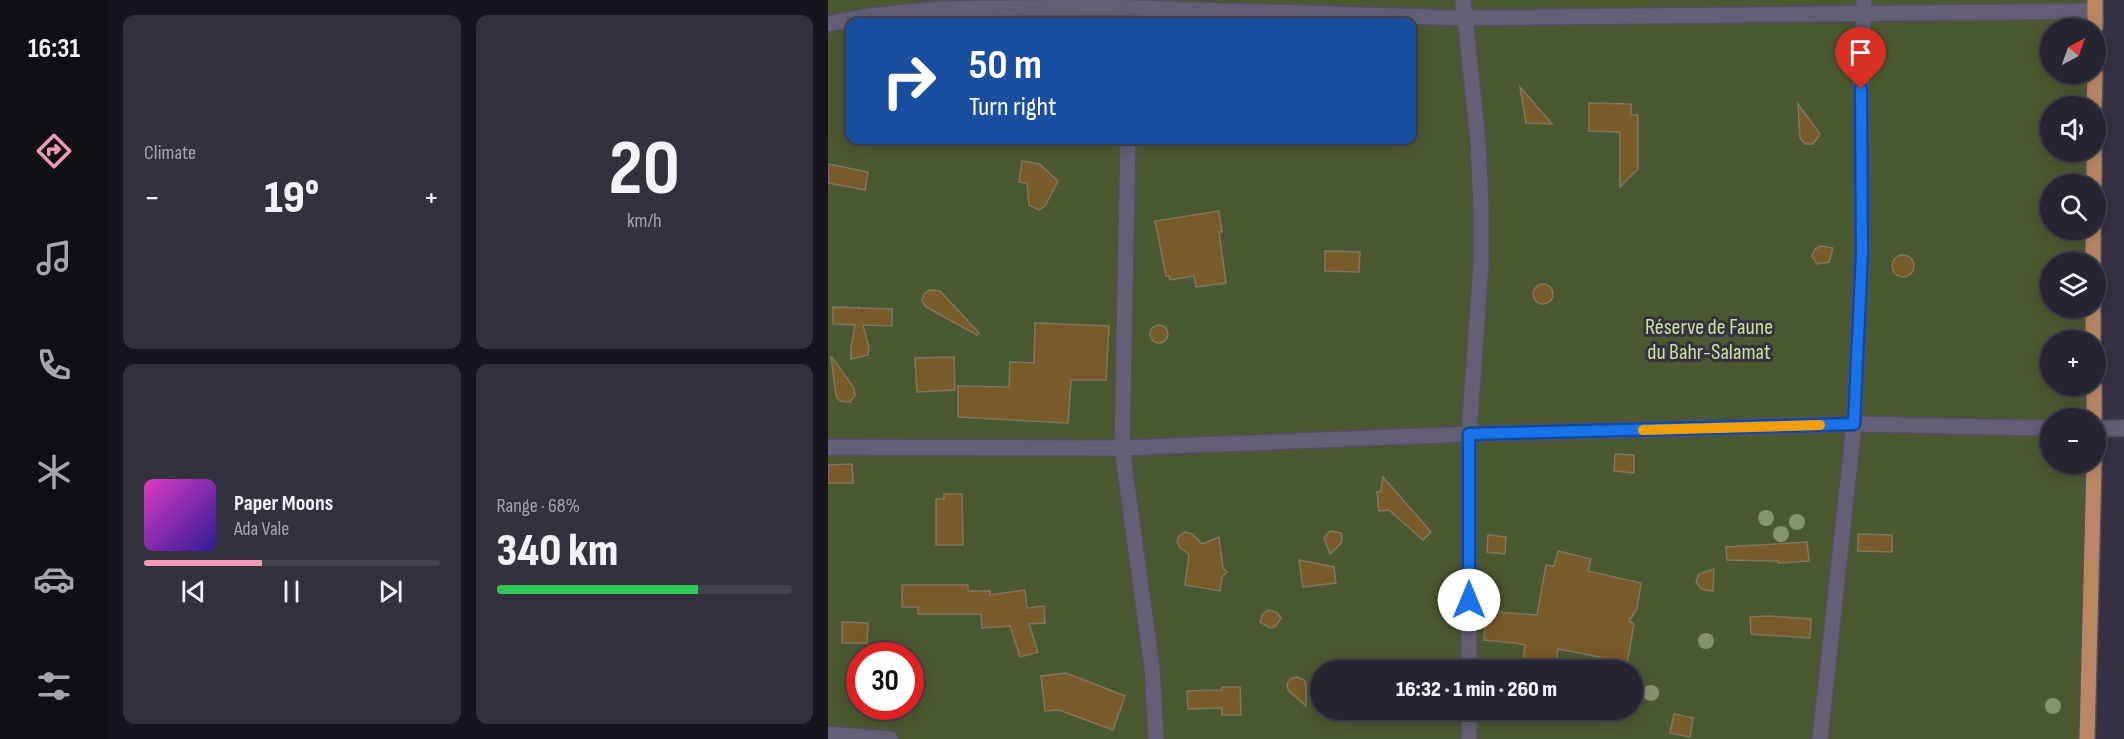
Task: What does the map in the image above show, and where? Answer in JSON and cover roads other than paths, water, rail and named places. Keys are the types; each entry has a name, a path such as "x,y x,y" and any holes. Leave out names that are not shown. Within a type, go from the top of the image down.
{"main road":[{"path":"2087,739 2094,474"}],"street":[{"path":"1463,0 1478,140 1481,209 1481,264 1469,434 1469,660"},
{"path":"1101,4 1108,18"},
{"path":"858,18 936,9 1101,4 1464,18 1864,6 2095,5"},
{"path":"1820,739 1854,424 1862,253 1861,133 1864,6"},
{"path":"828,24 846,20"},
{"path":"1128,144 1122,448 1152,668 1156,739"},
{"path":"828,447 1122,448 1469,434 1854,424 2040,428"},
{"path":"2106,429 2124,428"},
{"path":"1469,720 1469,739"},
{"path":"829,739 828,734 890,739"}],"park label":[{"name":"Réserve de Faune du Bahr-Salamat","path":"1709,340"}]}
